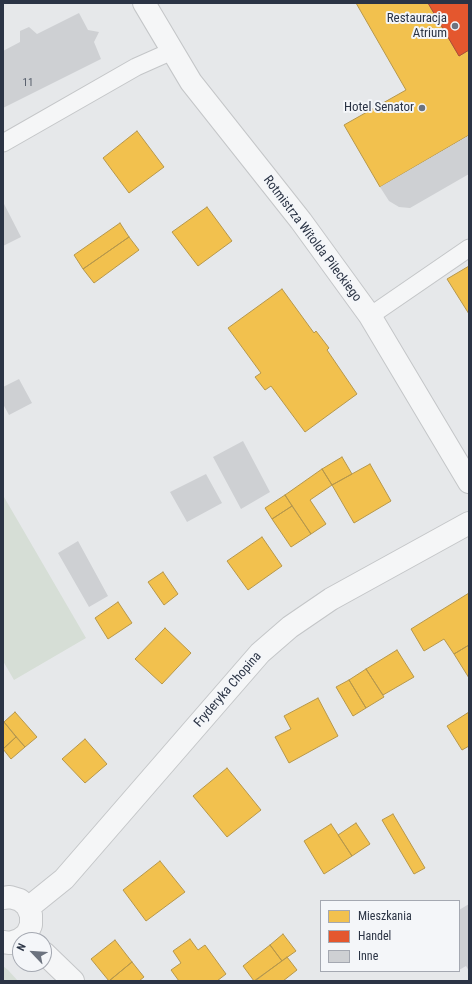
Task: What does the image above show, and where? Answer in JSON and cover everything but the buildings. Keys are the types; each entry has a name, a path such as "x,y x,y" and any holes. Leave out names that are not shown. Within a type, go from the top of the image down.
{"street":[{"name":"Rotmistrza Witolda Pileckiego","path":"144,3 190,82 302,221 370,316 469,482"},
{"name":"Fryderyka Chopina","path":"28,908 64,879 260,653 290,627 331,599 469,523"},
{"path":"3,898 10,897 20,900 28,908 31,915 31,925 29,932"},
{"path":"52,961 73,981"}],"lane":[{"path":"3,143 136,67 172,51"},
{"path":"370,316 469,248"}],"shaded area":[{"path":"3,497 86,638 14,680 3,661"},
{"path":"3,966 8,970 18,981 3,981"}],"place":[{"name":"Restauracja Atrium","path":"455,26"},
{"name":"Hotel Senator","path":"422,108"}]}
